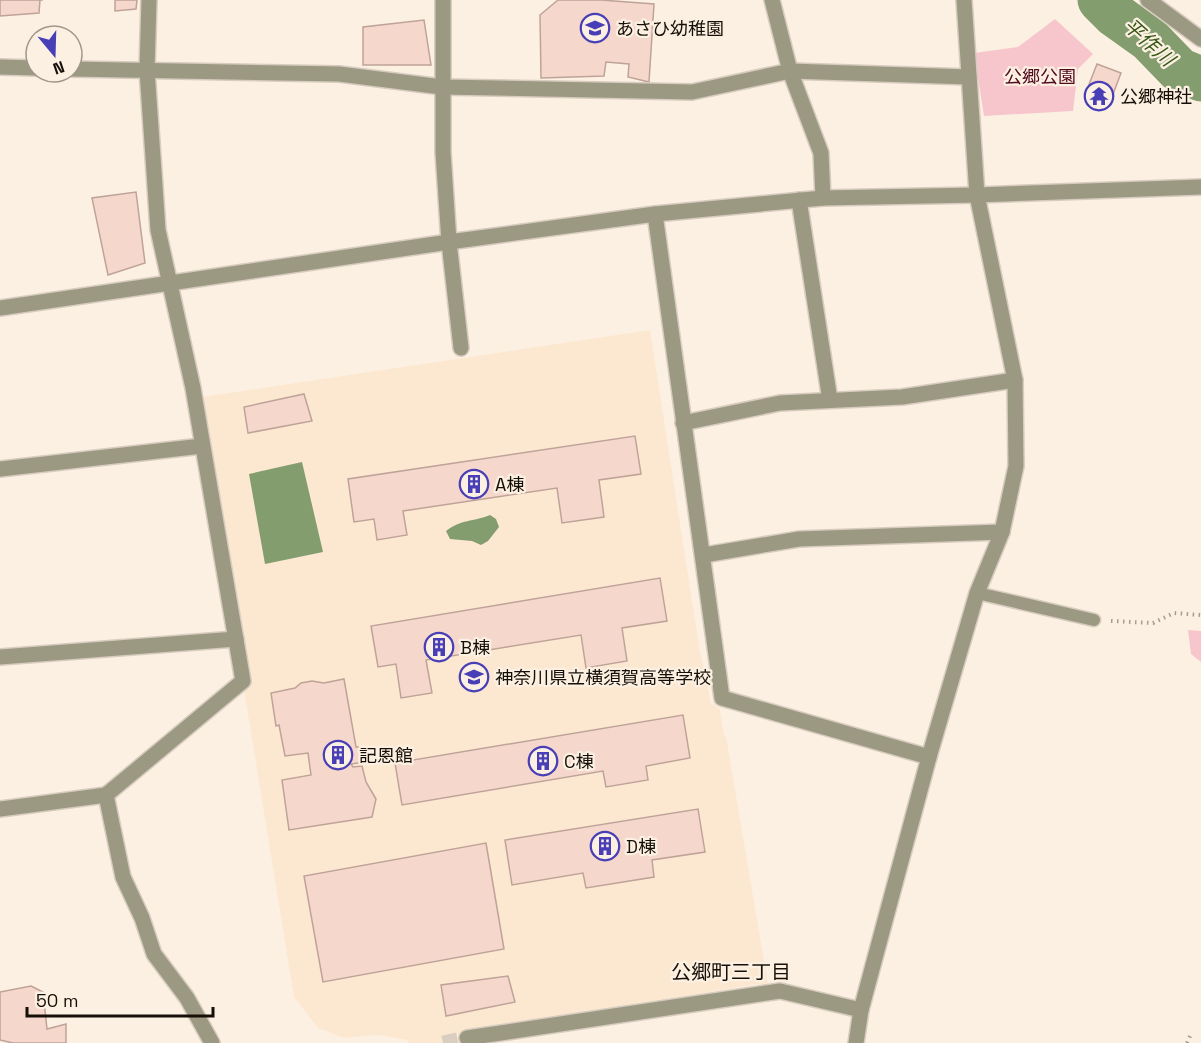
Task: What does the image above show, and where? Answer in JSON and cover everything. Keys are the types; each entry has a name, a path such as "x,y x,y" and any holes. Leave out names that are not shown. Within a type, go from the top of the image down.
{"street":[{"path":"0,809 106,795 243,681 193,388 158,230 147,70 149,0"},
{"path":"443,0 443,152 449,242 461,348"},
{"path":"772,0 790,71 821,153 823,198"},
{"path":"856,1043 861,1010 929,757 977,593 1002,532 1016,466 1015,380 978,195 964,0"},
{"path":"1148,0 1201,39"},
{"path":"0,67 24,68"},
{"path":"84,69 339,74 442,87 692,92 790,71 969,77"},
{"path":"0,308 655,214 823,198 1201,187"},
{"path":"799,200 830,400"},
{"path":"655,214 722,698 929,757"},
{"path":"683,423 780,403 902,397 1015,380"},
{"path":"0,469 202,446"},
{"path":"704,555 799,539 1002,532"},
{"path":"0,657 236,639"},
{"path":"106,795 123,877 142,918 154,954 187,998 212,1043"},
{"path":"467,1038 780,991 861,1010"}],"lane":[{"path":"977,593 1094,620"}],"path":[{"path":"1094,620 1153,623 1174,613 1201,615"},
{"path":"1187,1043 1191,1034"}],"shaded area":[{"name":"神奈川県立横須賀高等学校","path":"650,330 700,652 711,703 720,709 724,736 726,736 768,985 757,984 444,1037 454,1043 408,1043 407,1040 379,1035 344,1038 318,1028 294,997 197,401 202,397"},
{"path":"302,462 323,552 265,564 249,474"},
{"path":"490,515 496,519 499,527 488,541 481,545 472,541 450,539 446,531 462,523"}],"green space":[{"name":"公郷公園","path":"1055,19 1093,54 1078,69 1073,111 984,116 974,53 1018,47"},
{"path":"1188,630 1201,631 1201,662 1191,654"}],"building":[{"path":"0,0 40,0 39,13 0,16"},
{"path":"115,0 137,0 136,9 115,11"},
{"path":"558,0 654,4 649,82 628,77 629,64 606,62 604,76 541,78 540,15"},
{"path":"424,20 431,65 363,65 363,27"},
{"path":"1097,64 1121,73 1112,97 1088,87"},
{"path":"136,192 145,263 108,275 92,198"},
{"path":"304,394 312,421 248,433 244,407"},
{"name":"A棟","path":"635,436 641,474 599,480 604,517 562,523 557,488 403,511 407,535 377,540 374,519 354,522 348,479"},
{"name":"B棟","path":"660,578 667,621 622,628 627,661 586,668 581,635 426,660 432,693 401,698 396,664 378,667 371,626"},
{"name":"記恩館","path":"344,679 356,747 364,747 369,757 365,762 351,764 353,767 362,766 366,782 376,799 372,817 289,830 282,780 311,775 308,753 285,756 279,725 276,726 271,693 295,688 301,683 312,681 324,683"},
{"name":"C棟","path":"683,715 690,758 646,766 648,780 606,787 603,771 402,805 395,763"},
{"name":"D棟","path":"698,809 705,852 652,860 654,877 586,888 583,873 512,885 505,840"},
{"path":"486,843 504,949 323,982 304,876"},
{"path":"508,976 515,1002 446,1016 441,985"},
{"path":"31,986 43,992 47,1029 66,1024 66,1043 13,1043 0,1040 0,992"}],"waterway":[{"name":"平作川","path":"1100,0 1115,15 1150,40 1179,70 1201,79"}],"tunnel":[{"path":"443,1043 467,1038"}],"place":[{"name":"あさひ幼稚園","path":"595,28"},
{"name":"公郷神社","path":"1099,96"},
{"name":"A棟","path":"474,484"},
{"name":"B棟","path":"439,647"},
{"name":"神奈川県立横須賀高等学校","path":"474,677"},
{"name":"記恩館","path":"338,755"},
{"name":"C棟","path":"543,761"},
{"name":"D棟","path":"605,846"}],"district":[{"name":"公郷町三丁目","path":"731,972"}]}
